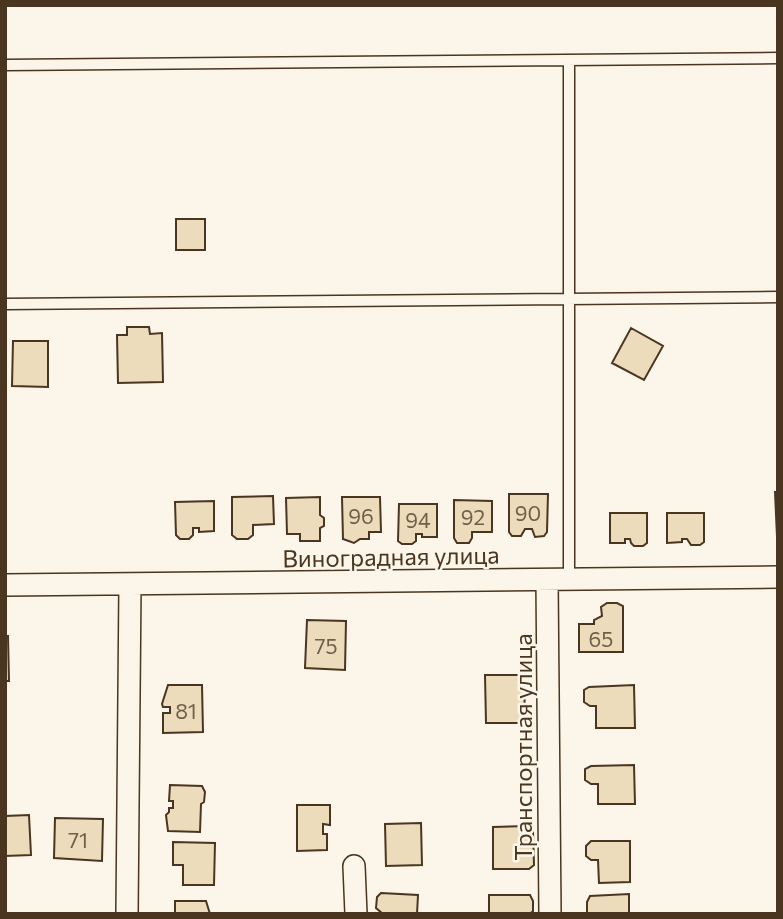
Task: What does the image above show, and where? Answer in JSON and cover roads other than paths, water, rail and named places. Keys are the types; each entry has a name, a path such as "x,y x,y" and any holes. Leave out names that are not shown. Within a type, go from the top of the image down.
{"street":[{"name":"Виноградная улица","path":"5,585 778,577"},
{"name":"Транспортная улица","path":"550,914 558,579"},
{"path":"127,914 130,584"},
{"path":"354,866 356,914"}],"lane":[{"path":"5,65 778,58"},
{"path":"558,579 570,299 569,61"},
{"path":"5,304 778,297"}]}
